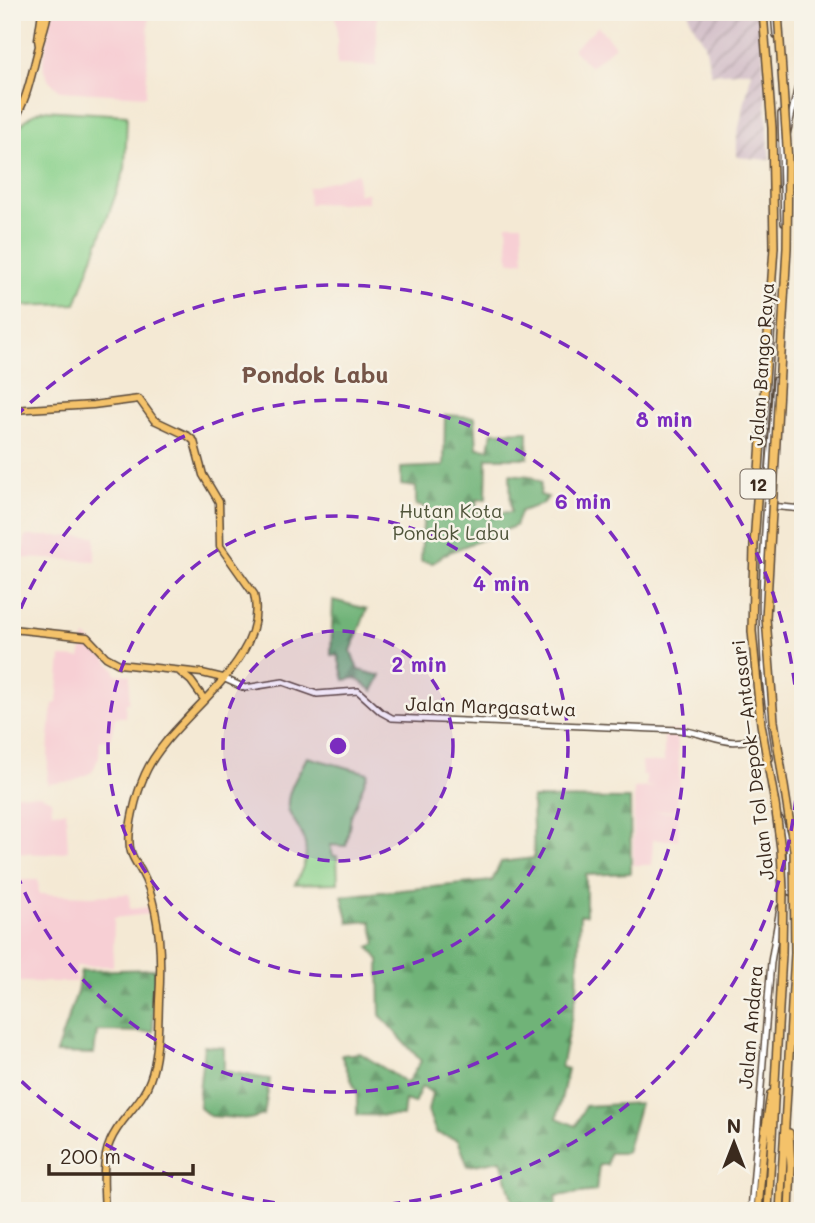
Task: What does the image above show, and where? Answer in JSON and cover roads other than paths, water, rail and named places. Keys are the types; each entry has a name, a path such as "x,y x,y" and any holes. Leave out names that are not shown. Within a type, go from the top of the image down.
{"highway":[{"name":"Jalan Tol Depok–Antasari","path":"765,12 772,128 774,247 766,618 774,721 794,850 795,953 780,1211"},
{"name":"Jalan Tol Depok–Antasari","path":"768,1211 778,1048 783,890 781,849 761,724 752,631 754,545 785,294 788,161 776,12"},
{"path":"758,1211 763,1147 778,1048"},
{"path":"786,1105 791,1166 789,1211"}],"main road":[{"path":"39,46 42,12"},
{"path":"12,124 26,97 48,12"},
{"path":"12,410 139,399 154,420 188,436 194,441 203,474 219,502 220,546 254,594 256,621 251,637 232,668 153,757 137,792 129,846 146,883 155,912 159,961 158,1026 152,1076 108,1149 104,1178 105,1211"},
{"name":"Jalan Margasatwa","path":"12,629 87,637 106,657 119,664 223,678"},
{"path":"177,670 191,681 204,699"}],"street":[{"name":"Jalan Bango Raya","path":"765,12 776,149 776,257 769,437"},
{"name":"Jalan Bango Raya","path":"766,714 755,636 755,584 784,255 782,120 776,12"},
{"name":"Jalan Bango Raya","path":"776,149 789,132 803,63"},
{"path":"774,116 788,121 792,117"},
{"path":"763,505 803,509"},
{"name":"Jalan Margasatwa","path":"223,678 246,688 283,681 317,694 358,691 381,712 392,718 679,730 719,741 752,740 769,729"},
{"name":"Jalan Andara","path":"766,714 789,837 787,846 790,892"},
{"name":"Jalan Andara","path":"751,1211 767,997 782,897 790,892"},
{"name":"Jalan Andara","path":"790,892 798,897 803,937"},
{"path":"776,932 802,932"}],"district":[{"name":"Pondok Labu","path":"315,374"}],"park label":[{"name":"Hutan Kota Pondok Labu","path":"451,521"}]}
